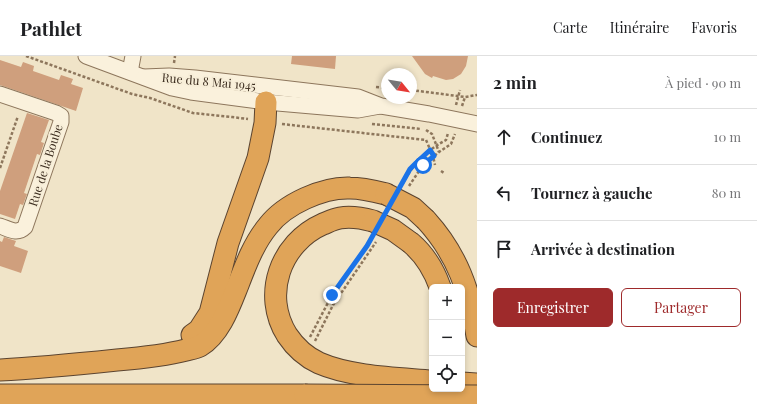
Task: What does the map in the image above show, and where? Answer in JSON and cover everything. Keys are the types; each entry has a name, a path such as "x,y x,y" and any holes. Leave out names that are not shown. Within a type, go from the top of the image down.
{"highway":[{"path":"168,355 199,330 210,314 228,243 258,158 270,95"},
{"path":"0,370 168,355 200,346 216,331 224,318 247,261 268,225 284,210 302,200 321,192 349,188 393,191 426,220 438,233 450,250 461,275 471,303 477,336"},
{"path":"429,381 343,371 315,355 303,354 284,330 277,310 276,288 283,260 296,241 312,230 330,221 349,217 361,218 375,232 393,230 411,243 420,250 428,262 439,284"},
{"path":"465,384 477,384"},
{"path":"463,392 464,404"},
{"path":"0,395 477,396"}],"street":[{"name":"Rue du 8 Mai 1945","path":"86,56 172,88 191,92 270,95 358,110 381,106 477,124"},
{"path":"133,56 137,75"},
{"name":"Rue de la Boube","path":"0,94 61,116 61,122 25,227 21,231 16,232 0,226"}],"path":[{"path":"417,91 465,97 477,95"},
{"path":"0,167 23,102"},
{"path":"277,124 426,140 434,156 435,165"},
{"path":"393,191 416,163 430,150"},
{"path":"408,187 417,172 439,152"},
{"path":"307,342 332,295 375,232"},
{"path":"315,355 333,305 365,260 375,232"}],"building":[{"path":"292,56 336,56 335,69 291,64"},
{"path":"412,56 468,56 466,66 461,74 453,79 446,80 433,76 432,78 425,74"},
{"path":"0,60 21,67 23,62 34,66 33,71 59,80 61,75 73,79 71,84 83,88 76,111 0,85"},
{"path":"27,113 49,120 41,142 44,143 40,155 37,154 24,193 27,194 23,205 20,204 15,219 0,214 0,191"},
{"path":"4,237 16,241 14,246 28,251 21,273 0,266 0,241 2,242"}],"route":[{"path":"332,295 367,246 410,169 430,150 434,156 423,165"}]}
